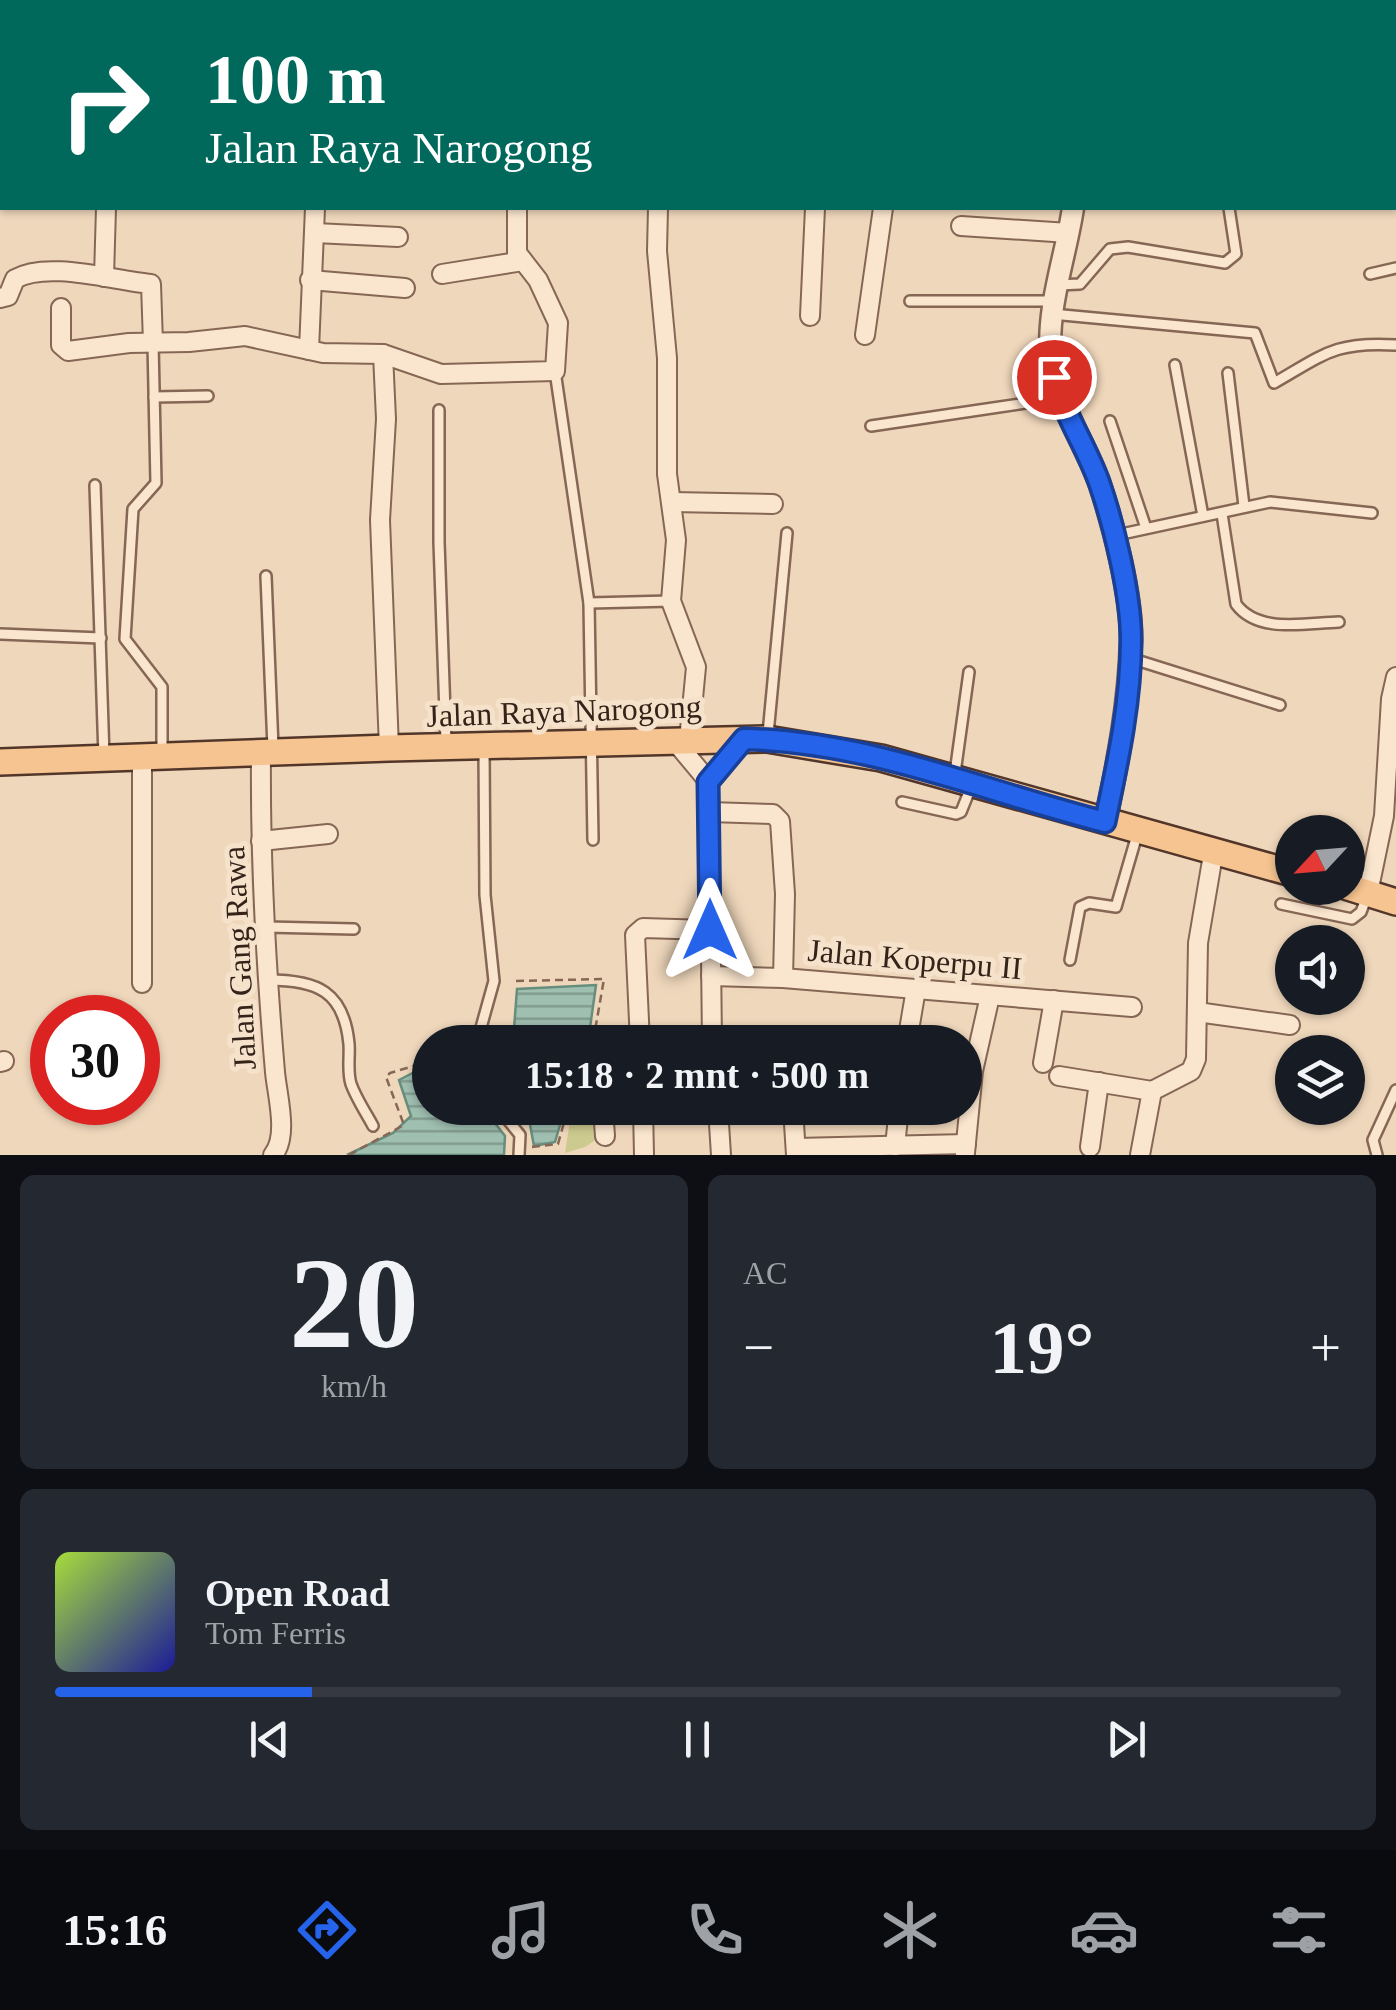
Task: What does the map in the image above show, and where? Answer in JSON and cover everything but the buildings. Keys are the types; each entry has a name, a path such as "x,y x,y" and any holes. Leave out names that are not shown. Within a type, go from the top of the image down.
{"main road":[{"name":"Jalan Raya Narogong","path":"0,762 756,739 882,758 1275,867"},
{"path":"1365,892 1396,902"}],"street":[{"path":"104,277 106,210"},
{"path":"309,350 315,210"},
{"path":"61,308 61,345 66,351 245,336 341,355 383,354 430,372 455,376 556,371 558,323 538,280 517,250 517,210"},
{"path":"658,210 657,251 667,358 667,474 676,559 670,602 696,667 682,740 708,782 712,1025"},
{"path":"810,316 815,210"},
{"path":"865,335 883,210"},
{"path":"1073,210 1055,300 1050,356 1060,398 1099,482 1115,536 1131,638 1124,735 1105,822"},
{"path":"961,226 1069,232"},
{"path":"315,233 398,237"},
{"path":"442,274 523,261"},
{"path":"0,298 8,296 14,279 28,273 61,272 151,284 153,342"},
{"path":"310,280 405,288"},
{"path":"383,354 386,419 380,520 390,748"},
{"path":"672,502 773,504"},
{"path":"1365,870 1384,816 1391,699 1396,677"},
{"path":"708,782 756,739"},
{"name":"Jalan Gang Rawa","path":"267,755 261,842 280,1121 274,1155"},
{"path":"142,984 152,757"},
{"path":"709,812 773,814 780,821 784,978"},
{"path":"261,842 328,834"},
{"path":"1059,1076 1152,1091 1191,1072 1196,1059 1198,943 1214,850"},
{"path":"639,1025 635,935 643,928 710,930"},
{"name":"Jalan Koperpu II","path":"711,976 784,978 1132,1007"},
{"path":"910,1025 916,988"},
{"path":"794,1125 796,1152 894,1146 965,1150 973,1071 990,996"},
{"name":"Jalan Koperpu II","path":"1043,1063 1054,1000"},
{"path":"1197,1012 1290,1025"},
{"path":"1090,1147 1099,1082"},
{"path":"1140,1155 1152,1091"},
{"path":"604,1125 605,1136"},
{"path":"643,1125 644,1155"},
{"path":"719,1125 721,1155"},
{"path":"894,1146 897,1125"}],"lane":[{"path":"1055,300 1080,284 1110,249 1128,248 1225,263 1236,254 1229,210"},
{"path":"1370,274 1396,268"},
{"path":"910,301 1055,300 1255,333 1274,384 1296,368 1348,344 1396,345"},
{"path":"152,757 162,687 124,638 133,509 156,483 153,342"},
{"path":"1175,365 1203,516"},
{"path":"556,371 589,603 594,840"},
{"path":"1228,373 1244,506"},
{"path":"154,398 208,396"},
{"path":"871,426 1060,398"},
{"path":"439,410 446,748"},
{"path":"1110,422 1146,528"},
{"path":"95,485 104,758"},
{"path":"1115,536 1270,502 1372,513"},
{"path":"1222,514 1232,585 1243,614 1258,622 1338,622"},
{"path":"756,739 787,533"},
{"path":"266,576 267,755"},
{"path":"589,603 670,602"},
{"path":"0,634 101,638"},
{"path":"1129,658 1280,705"},
{"path":"902,802 961,812 969,672"},
{"path":"482,1025 494,980 485,895 484,746"},
{"path":"1070,960 1080,907 1089,903 1112,908 1118,903 1138,830"},
{"path":"1285,905 1352,920 1362,912 1361,905"},
{"path":"266,928 354,930"},
{"path":"268,980 317,986 337,1002 344,1019 351,1083 372,1126"},
{"path":"1377,1155 1373,1140 1396,1090"},
{"path":"513,1125 522,1142 520,1155"}],"path":[{"path":"516,981 604,979 596,1025"},
{"path":"349,1155 404,1125 386,1078 412,1068"},
{"path":"522,1142 536,1150 558,1144 563,1125"}],"shaded area":[{"path":"596,985 590,1025 514,1025 517,989"},
{"path":"412,1073 412,1125 496,1125 505,1136 504,1155 347,1155 393,1133 411,1116 399,1080"},
{"path":"530,1125 560,1125 555,1142 534,1146"},
{"path":"569,1125 596,1125 597,1139 565,1153"}],"route":[{"path":"710,930 708,782 744,739 807,744 882,758 1105,822 1124,735 1131,638 1115,536 1099,482 1054,377"}]}
